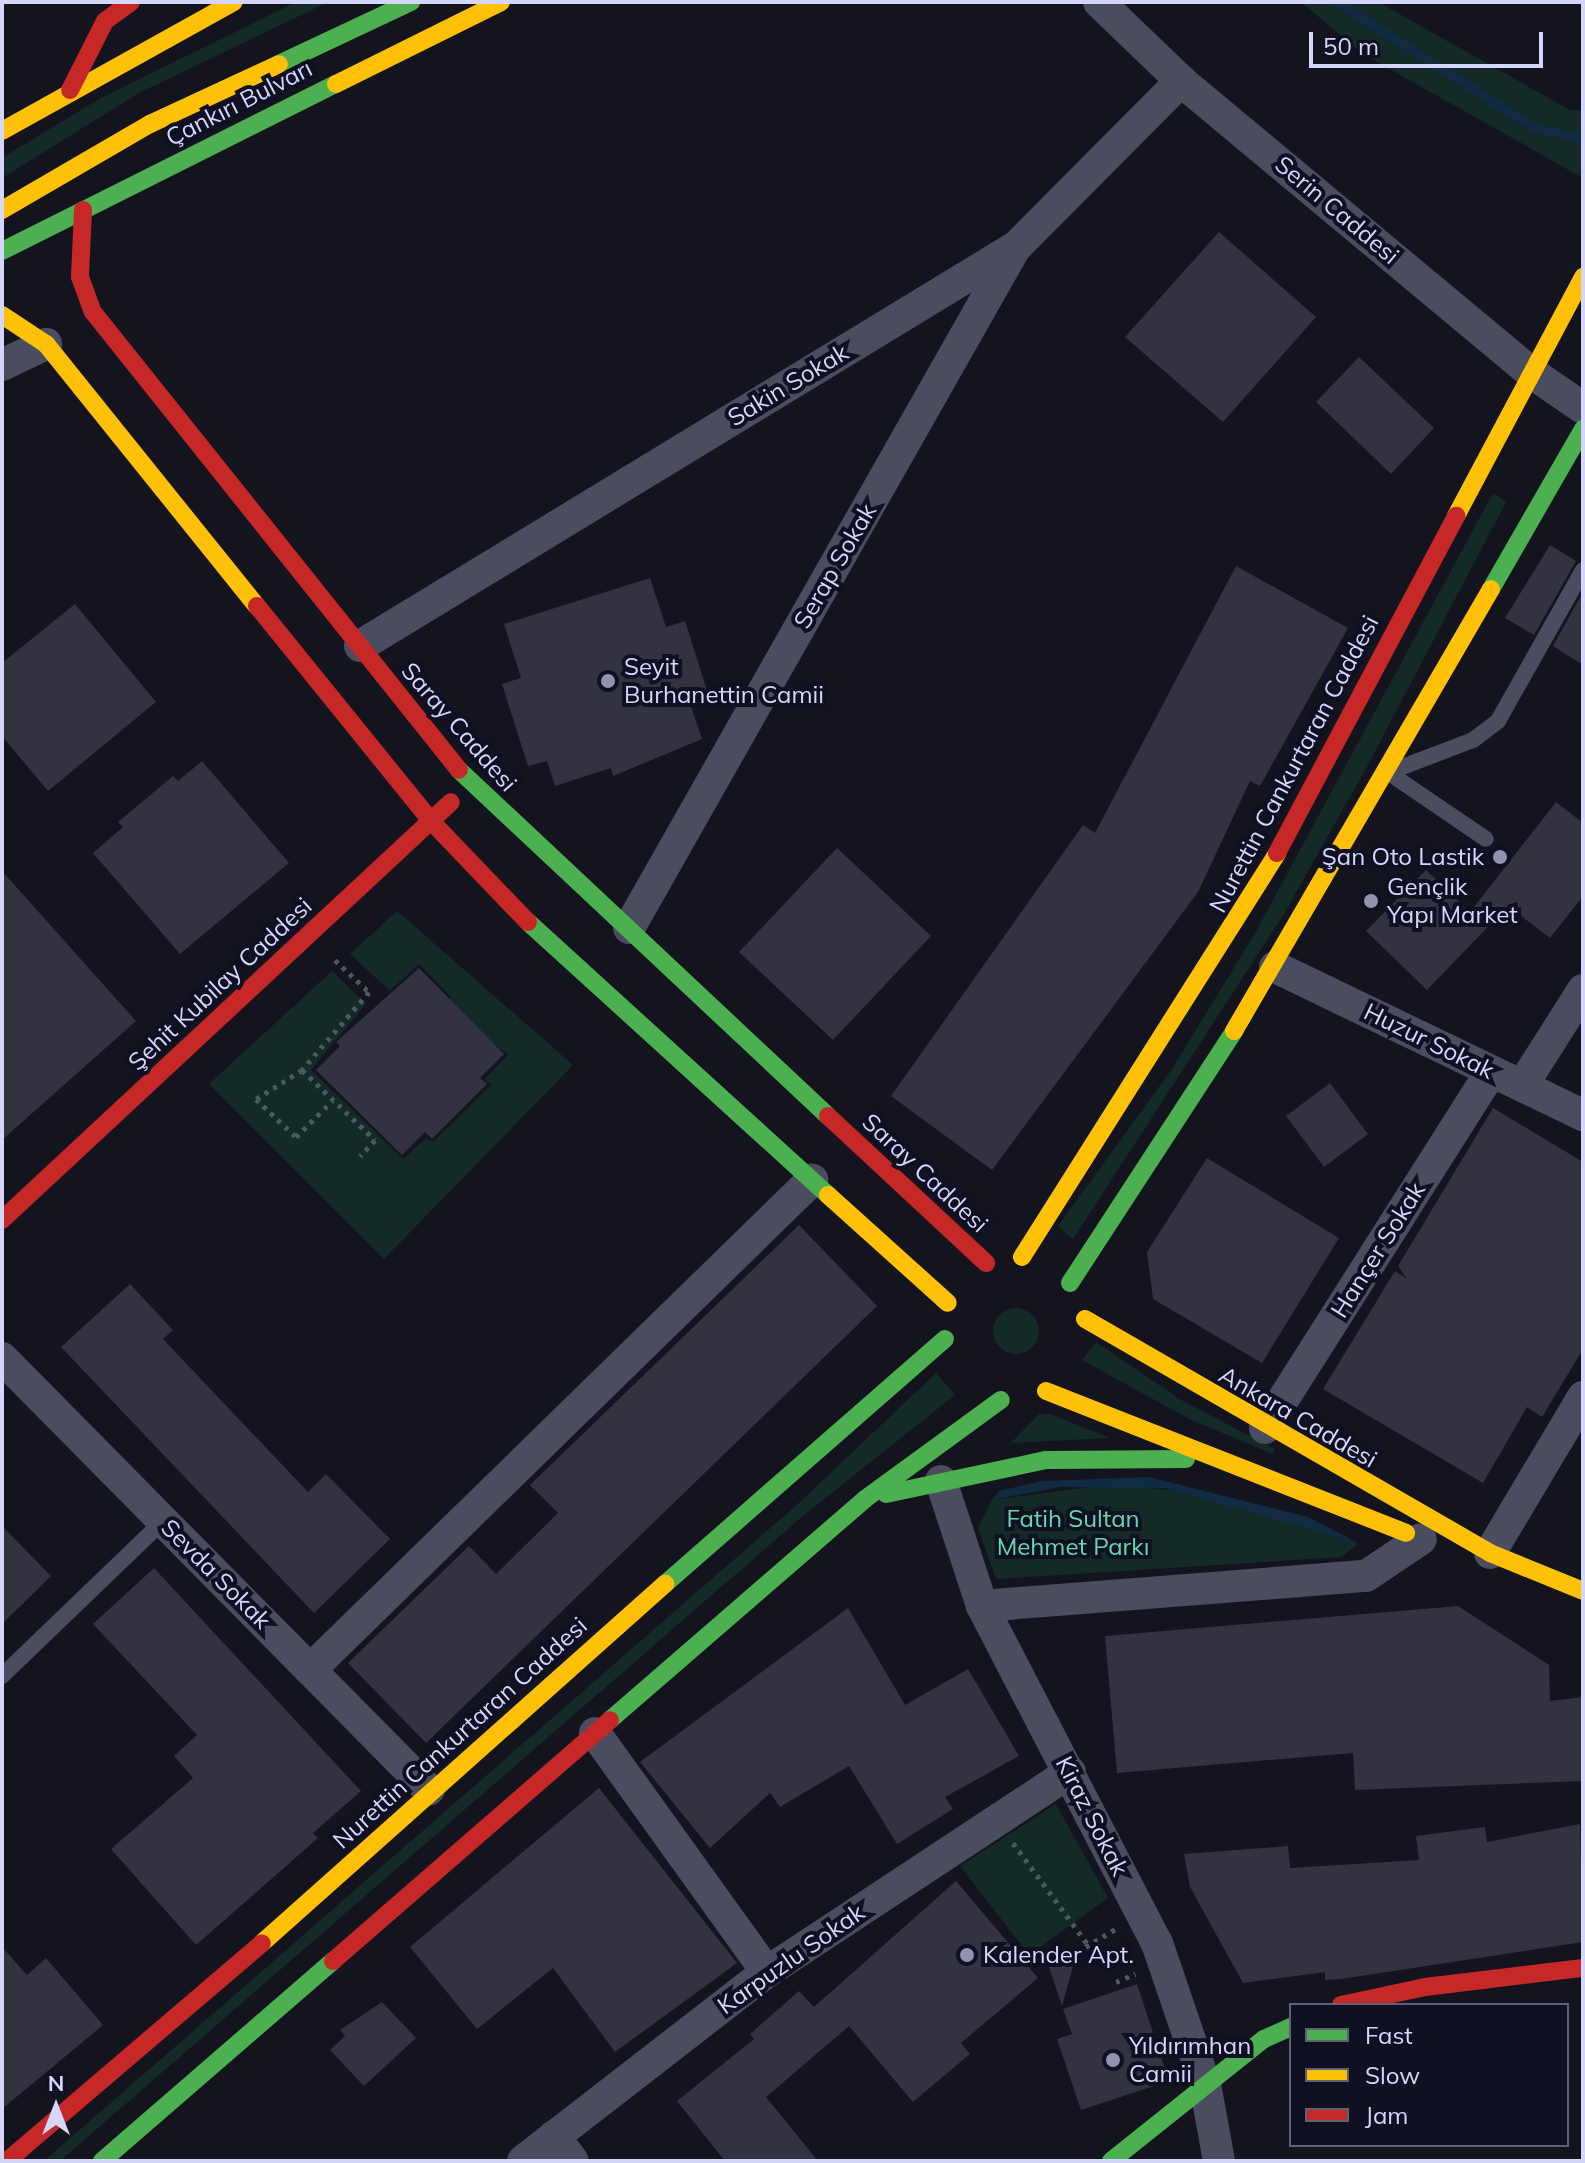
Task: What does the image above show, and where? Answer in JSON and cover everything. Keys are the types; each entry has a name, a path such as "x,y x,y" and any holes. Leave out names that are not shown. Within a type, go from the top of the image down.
{"main road":[{"path":"70,90 105,21 131,2"},
{"path":"2,131 136,52 234,2"},
{"name":"Çankırı Bulvarı","path":"2,210 150,124 411,2"},
{"name":"Çankırı Bulvarı","path":"2,251 501,2"},
{"name":"Saray Caddesi","path":"83,210 80,277 93,312 470,784 629,928 965,1281"},
{"name":"Nurettin Cankurtaran Caddesi","path":"1047,1268 1273,861 1529,371 1583,277"},
{"path":"2,315 46,344 431,821 544,939 812,1180 965,1281 1047,1268 1275,967 1583,429"},
{"name":"Şehit Kubilay Caddesi","path":"2,1220 470,784"},
{"path":"1047,1268 1085,1319 1085,1341"},
{"path":"952,1360 945,1339 965,1281"},
{"name":"Ankara Caddesi","path":"1085,1319 1265,1428 1490,1553 1583,1591"},
{"name":"Nurettin Cankurtaran Caddesi","path":"7,2161 171,2026 429,1790 945,1339"},
{"path":"102,2161 865,1499 1001,1400 1046,1391 1069,1374"},
{"path":"982,1390 1001,1400"},
{"name":"Ankara Caddesi","path":"1046,1391 1421,1539 1490,1553"},
{"name":"Ankara Caddesi","path":"865,1499 941,1481 1100,1456 1238,1465"},
{"path":"1350,2003 1425,1987 1583,1968"},
{"path":"1111,2161 1264,2039 1289,2028"}],"street":[{"name":"Serin Caddesi","path":"1099,2 1181,81 1529,371 1583,408"},
{"name":"Sakin Sokak","path":"360,646 1017,246 1181,81"},
{"name":"Serap Sokak","path":"629,928 1017,246"},
{"path":"2,365 46,344"},
{"name":"Huzur Sokak","path":"1275,967 1583,1115"},
{"path":"1522,1086 1583,990"},
{"name":"Hançer Sokak","path":"1265,1428 1491,1072"},
{"path":"310,1670 812,1180"},
{"name":"Sevda Sokak","path":"2,1358 429,1790"},
{"path":"1490,1553 1579,1408"},
{"name":"Kiraz Sokak","path":"941,1481 982,1606 1157,1943 1205,2084 1219,2161"},
{"path":"982,1606 1366,1576 1421,1539"},
{"path":"595,1733 767,1972"},
{"name":"Karpuzlu Sokak","path":"523,2161 767,1972 1070,1772"},
{"path":"554,2136 573,2161"}],"lane":[{"path":"1570,453 1583,477"},
{"path":"1388,772 1450,751 1498,721 1583,570"},
{"path":"1388,772 1486,839"},
{"path":"2,1676 163,1521"}],"path":[{"path":"308,935 369,992 302,1070 256,1099 296,1137 333,1100"},
{"path":"302,1070 375,1140 360,1156"},
{"path":"1013,1843 1089,1946"},
{"path":"1077,1952 1128,1921"},
{"path":"1116,1982 1131,1976"}],"green space":[{"path":"296,2 328,2 139,93 2,178 2,158 99,99"},
{"path":"1301,2 1378,2 1570,110 1583,110 1583,178 1363,54"},
{"path":"1493,493 1506,502 1368,765 1284,914 1073,1239 1058,1226 1172,1069 1254,935"},
{"path":"397,911 573,1065 384,1259 209,1084 332,971 366,1004 311,1070 403,1159 426,1138 433,1142 491,1085 485,1079 508,1055 444,1004 451,997 419,964 390,991 350,954"},
{"path":"1016,1308 1032,1315 1039,1331 1032,1347 1016,1354 1000,1347 993,1331 1000,1315"},
{"path":"1096,1342 1181,1400 1275,1449 1273,1454 1191,1420 1082,1360"},
{"path":"936,1373 955,1395 804,1515 60,2161 44,2161 799,1503"},
{"path":"1039,1414 1050,1414 1110,1438 1011,1443"},
{"name":"Fatih Sultan Mehmet Parkı","path":"1112,1484 1201,1493 1358,1543 1342,1557 996,1579 978,1528 992,1500"},
{"path":"1056,1804 1108,1898 1029,1955 960,1866"}],"water":[{"path":"1149,1477 1308,1517 1358,1543 1164,1488 1060,1487 992,1500 999,1491 1041,1481"}],"building":[{"path":"1219,232 1316,317 1223,422 1125,337"},
{"path":"1359,357 1434,428 1391,474 1316,402"},
{"path":"1550,545 1576,561 1534,635 1505,618"},
{"path":"1236,566 1348,628 1260,786 1250,781 1198,892 992,1170 891,1096 1083,825 1095,833"},
{"name":"Seyit Burhanettin Camii","path":"650,578 666,627 685,621 710,700 691,706 702,739 613,776 611,768 555,786 547,761 528,766 502,684 521,678 504,624"},
{"path":"1583,592 1583,665 1553,646"},
{"path":"75,604 156,702 48,791 2,736 2,663"},
{"path":"202,761 289,863 180,954 93,853 123,827 118,822 173,776 178,781"},
{"path":"1556,802 1583,823 1583,896 1550,938 1508,906 1427,990 1366,931 1426,870 1470,912"},
{"path":"837,848 931,936 833,1040 739,952"},
{"path":"2,871 136,1021 2,1140"},
{"path":"419,968 504,1054 480,1078 487,1084 432,1139 425,1132 402,1155 316,1070 340,1046 336,1042"},
{"path":"1330,1083 1368,1134 1324,1167 1286,1116"},
{"path":"1493,1108 1583,1162 1583,1349 1542,1417 1527,1407 1483,1483 1323,1389 1395,1271 1407,1279 1398,1266"},
{"path":"1207,1158 1339,1238 1262,1363 1153,1299 1147,1252"},
{"path":"799,1225 877,1306 426,1743 348,1663 469,1546 496,1574 558,1513 530,1485"},
{"path":"130,1284 173,1330 163,1339 308,1492 326,1474 390,1539 314,1613 61,1347"},
{"path":"2,1526 51,1576 2,1624"},
{"path":"154,1568 361,1791 313,1833 318,1838 196,1945 111,1849 193,1778 174,1756 197,1735 93,1624"},
{"path":"1458,1606 1549,1665 1550,1701 1583,1697 1583,1781 1355,1790 1353,1753 1117,1773 1105,1636"},
{"path":"848,1608 905,1705 968,1669 1019,1756 945,1797 953,1809 897,1844 849,1766 780,1807 770,1793 710,1848 640,1762"},
{"path":"599,1788 737,1963 615,2052 553,1968 477,2029 410,1947"},
{"path":"1580,1824 1583,1942 1341,1979 1325,1980 1325,1972 1243,1983 1190,1887 1184,1854 1288,1846 1290,1868 1419,1860 1416,1836 1485,1827 1487,1842"},
{"path":"956,1881 1038,1978 961,2043 970,2054 913,2102 849,2026 766,2097 818,2161 725,2161 677,2101 754,2039 750,2034 799,1991 814,2007"},
{"path":"2,1947 27,1975 46,1958 103,2025 2,2109"},
{"path":"1058,1951 1077,1952 1062,2006 1046,1958"},
{"name":"Yıldırımhan Camii","path":"1137,1984 1169,2081 1081,2110 1057,2039 1072,2034 1063,2009"},
{"path":"382,2002 416,2038 364,2086 330,2050 345,2036 340,2030"}],"waterway":[{"path":"1337,2 1533,127 1583,139"}],"traffic: fast":[{"path":"279,64 411,2"},
{"path":"2,251 336,84"},
{"path":"1491,589 1583,429"},
{"path":"459,770 828,1116"},
{"path":"528,922 828,1195"},
{"path":"1070,1283 1234,1031"},
{"path":"665,1584 945,1339"},
{"path":"610,1720 865,1499 1001,1400"},
{"path":"886,1494 1046,1460 1186,1459"},
{"path":"102,2161 333,1961"},
{"path":"1111,2161 1264,2039 1289,2028"}],"traffic: slow":[{"path":"2,131 234,2"},
{"path":"336,84 501,2"},
{"path":"2,210 150,124 279,64"},
{"path":"1456,516 1583,277"},
{"path":"2,315 46,344 257,606"},
{"path":"1234,1031 1491,589"},
{"path":"1022,1257 1277,853"},
{"path":"828,1195 948,1303"},
{"path":"1085,1319 1490,1553 1583,1591"},
{"path":"1046,1391 1406,1533"},
{"path":"262,1943 665,1584"}],"traffic: jam":[{"path":"70,90 105,21 131,2"},
{"path":"83,210 80,277 93,312 459,770"},
{"path":"1277,853 1456,516"},
{"path":"257,606 431,821 528,922"},
{"path":"2,1220 451,802"},
{"path":"828,1116 986,1263"},
{"path":"333,1961 610,1720"},
{"path":"7,2161 262,1943"},
{"path":"1350,2003 1425,1987 1583,1968"}],"place":[{"name":"Seyit Burhanettin Camii","path":"608,681"},
{"name":"Şan Oto Lastik","path":"1500,857"},
{"name":"Gençlik Yapı Market","path":"1371,901"},
{"name":"Kalender Apt.","path":"967,1955"},
{"name":"Yıldırımhan Camii","path":"1113,2060"}]}
